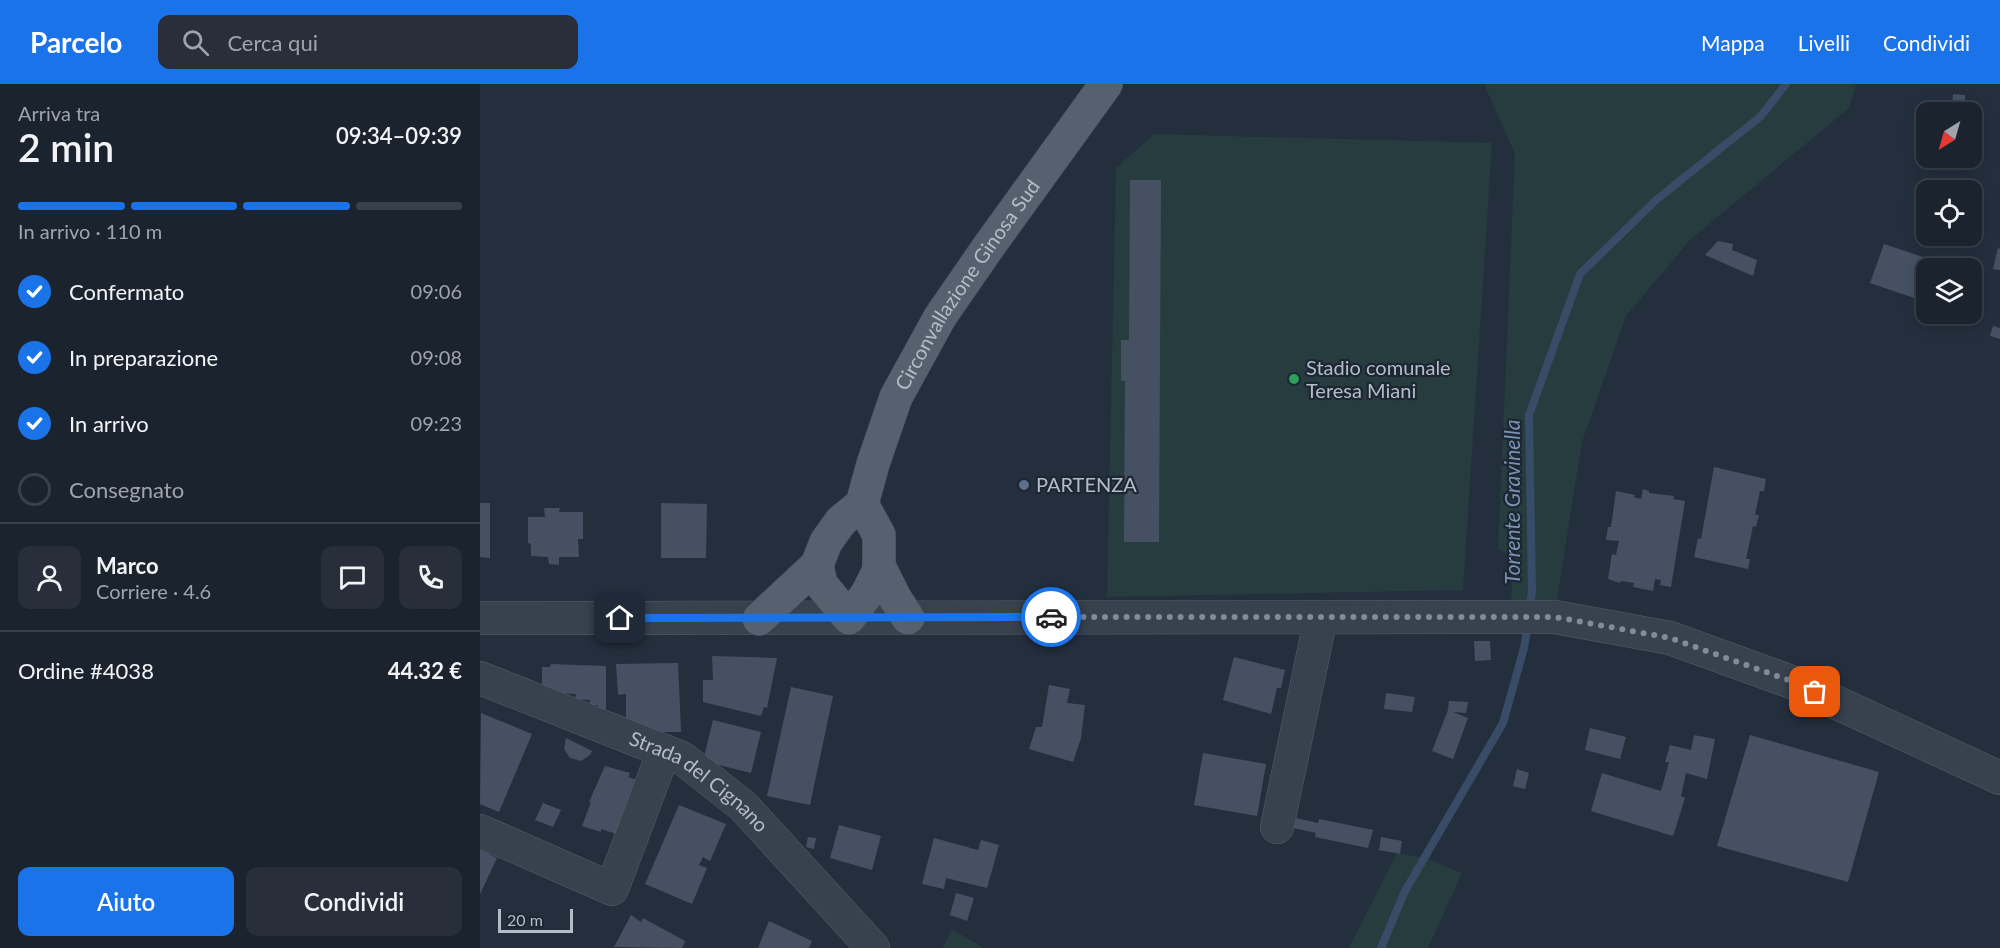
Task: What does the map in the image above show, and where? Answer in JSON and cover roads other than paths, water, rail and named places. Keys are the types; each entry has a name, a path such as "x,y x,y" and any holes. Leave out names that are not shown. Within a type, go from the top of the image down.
{"main road":[{"name":"Circonvallazione Ginosa Sud","path":"862,504 896,398 940,317 1106,84"},
{"path":"759,619 817,565 826,542 841,521 862,504 879,535 879,570 867,594 849,618 821,584 817,565"},
{"path":"879,566 908,618"}],"street":[{"path":"480,618 1555,617 1670,638 1794,682 2000,778"},
{"path":"1277,826 1322,618"},
{"name":"Strada del Cignano","path":"480,678 682,758 743,806 873,948"},
{"path":"480,831 612,889 664,751"}],"waterway":[{"name":"Torrente Gravinella","path":"1530,609 1532,591 1529,415 1580,274 1656,200 1761,116 1786,84"},
{"name":"Torrente Gravinella","path":"1381,948 1405,891 1503,723 1524,648 1528,624"}],"place":[{"name":"Stadio comunale Teresa Miani","path":"1294,379"},
{"name":"PARTENZA","path":"1024,485"}]}
